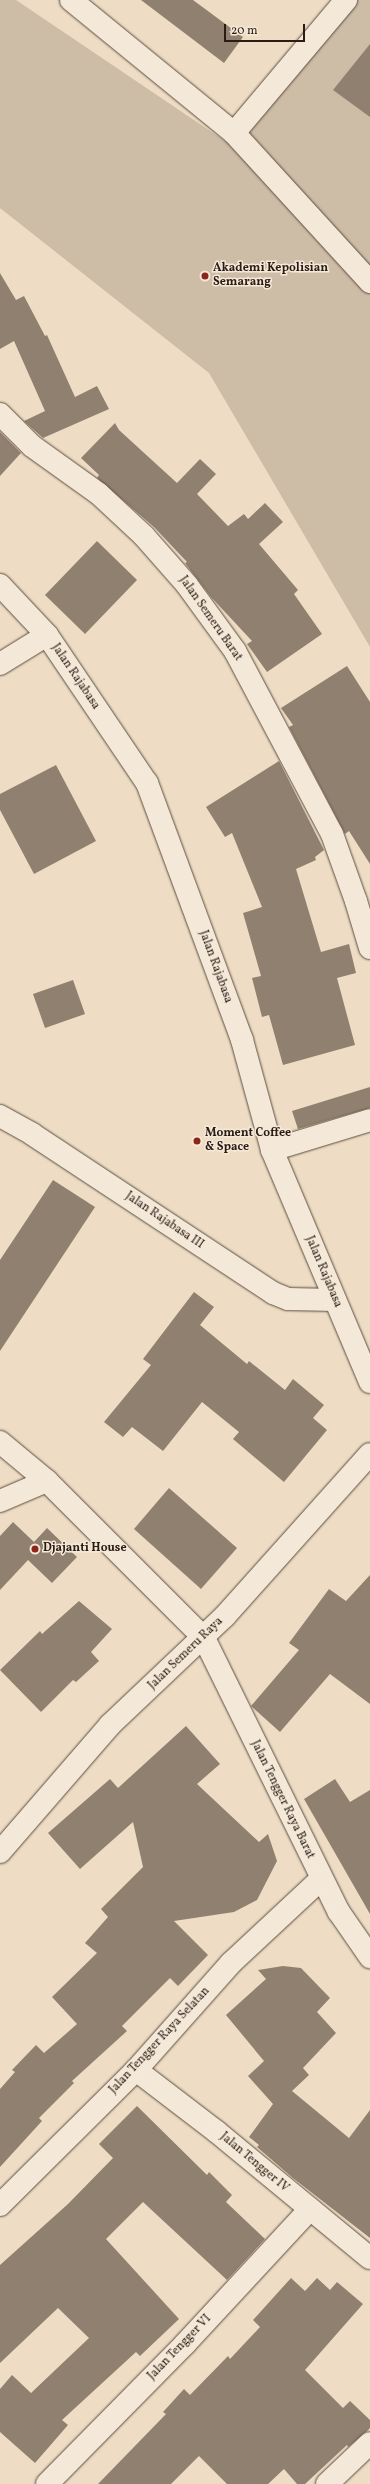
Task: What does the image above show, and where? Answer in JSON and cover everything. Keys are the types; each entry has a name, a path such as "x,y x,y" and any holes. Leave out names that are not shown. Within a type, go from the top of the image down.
{"street":[{"path":"71,0 234,133 370,282"},
{"path":"234,133 346,0"},
{"name":"Jalan Semeru Barat","path":"0,414 32,446 99,494 144,536 187,585 235,651 332,834 356,901 370,948"},
{"name":"Jalan Rajabasa","path":"0,585 47,635 147,783 242,1040 272,1150 370,1382"},
{"path":"0,664 47,635"},
{"name":"Jalan Rajabasa III","path":"0,1116 32,1134 273,1294 288,1299 335,1300"},
{"path":"272,1150 370,1120"},
{"name":"Jalan Tengger Raya Barat","path":"0,1442 47,1481 204,1638 321,1879 339,1912 370,1957"},
{"name":"Jalan Semeru Raya","path":"0,1852 110,1725 204,1638 370,1454"},
{"path":"0,1501 47,1481"},
{"name":"Jalan Tengger Raya Selatan","path":"0,2205 136,2070 231,1963 321,1879"},
{"name":"Jalan Tengger IV","path":"136,2070 217,2132 370,2258"},
{"name":"Jalan Tengger VI","path":"47,2484 206,2322 310,2209"},
{"path":"327,2484 370,2443"}],"shaded area":[{"name":"Akademi Kepolisian Semarang","path":"0,0 16,0 225,141 334,0 370,0 370,647 209,373 0,208"}],"building":[{"path":"141,0 193,0 243,37 224,63"},
{"path":"370,44 370,117 333,90"},
{"path":"0,273 16,300 24,296 45,336 47,335 75,397 97,386 109,409 43,438 24,421 45,411 14,341 0,349"},
{"path":"115,423 119,430 177,483 200,459 216,474 197,494 228,526 244,514 248,519 265,503 283,522 259,544 298,590 294,594 322,634 267,672 247,644 252,641 211,597 185,563 187,562 154,527 97,478 99,475 81,458"},
{"path":"0,432 21,453 0,476"},
{"path":"97,541 137,580 85,634 45,595"},
{"path":"347,666 370,702 370,864 349,831 345,834 289,727 293,725 281,708"},
{"path":"279,761 324,850 315,857 316,860 296,869 321,952 349,944 356,973 337,978 355,1045 283,1065 269,1015 262,1017 252,978 261,976 243,913 262,907 232,833 225,837 206,807"},
{"path":"56,765 96,841 34,874 0,810 0,794"},
{"path":"73,980 85,1014 45,1028 33,994"},
{"path":"370,1087 370,1108 298,1129 292,1111"},
{"path":"53,1180 95,1207 0,1351 0,1260"},
{"path":"194,1292 214,1307 200,1325 247,1364 249,1361 285,1390 293,1379 324,1405 313,1418 327,1430 284,1482 233,1439 239,1432 202,1402 163,1451 132,1427 123,1437 104,1422 151,1365 143,1359"},
{"path":"169,1488 237,1548 201,1589 134,1529"},
{"name":"Djajanti House","path":"13,1522 34,1542 47,1528 77,1557 52,1583 28,1560 0,1590 0,1536"},
{"path":"370,1575 370,1704 330,1674 280,1732 251,1706 299,1650 289,1643 329,1589 346,1601"},
{"path":"79,1601 112,1629 91,1652 99,1661 76,1682 73,1680 41,1712 0,1670 40,1631 42,1634"},
{"path":"186,1726 220,1764 197,1784 259,1842 268,1834 277,1861 257,1900 234,1912 174,1921 208,1955 178,1986 170,1978 122,2026 127,2031 72,2081 74,2083 39,2118 42,2121 0,2167 0,2089 15,2072 12,2070 36,2045 44,2053 77,2024 52,1997 97,1953 85,1943 108,1917 101,1909 143,1867 133,1822 80,1869 48,1833 110,1779 118,1788"},
{"path":"335,1779 350,1802 370,1790 370,1914 304,1799"},
{"path":"283,1966 301,1968 330,1998 317,2012 336,2033 303,2068 309,2075 292,2091 349,2138 370,2110 370,2238 293,2178 257,2147 259,2145 249,2137 273,2104 248,2076 264,2061 226,2015 266,1979 258,1970"},
{"path":"137,2106 207,2175 209,2172 232,2195 226,2202 265,2239 227,2280 143,2202 106,2239 179,2319 140,2356 136,2352 62,2420 68,2425 35,2463 0,2432 0,2389 12,2375 31,2393 89,2338 58,2308 0,2363 0,2265 68,2204 113,2158 99,2144"},
{"path":"291,2278 305,2291 317,2278 330,2290 337,2282 363,2304 305,2370 343,2408 350,2401 370,2420 370,2428 348,2447 347,2445 305,2484 297,2484 284,2469 268,2484 227,2484 199,2456 171,2484 98,2484 166,2414 163,2412 184,2389 190,2395 228,2356 230,2359 260,2327 253,2320"}],"place":[{"name":"Akademi Kepolisian Semarang","path":"205,276"},
{"name":"Moment Coffee & Space","path":"197,1141"},
{"name":"Djajanti House","path":"35,1549"}]}
